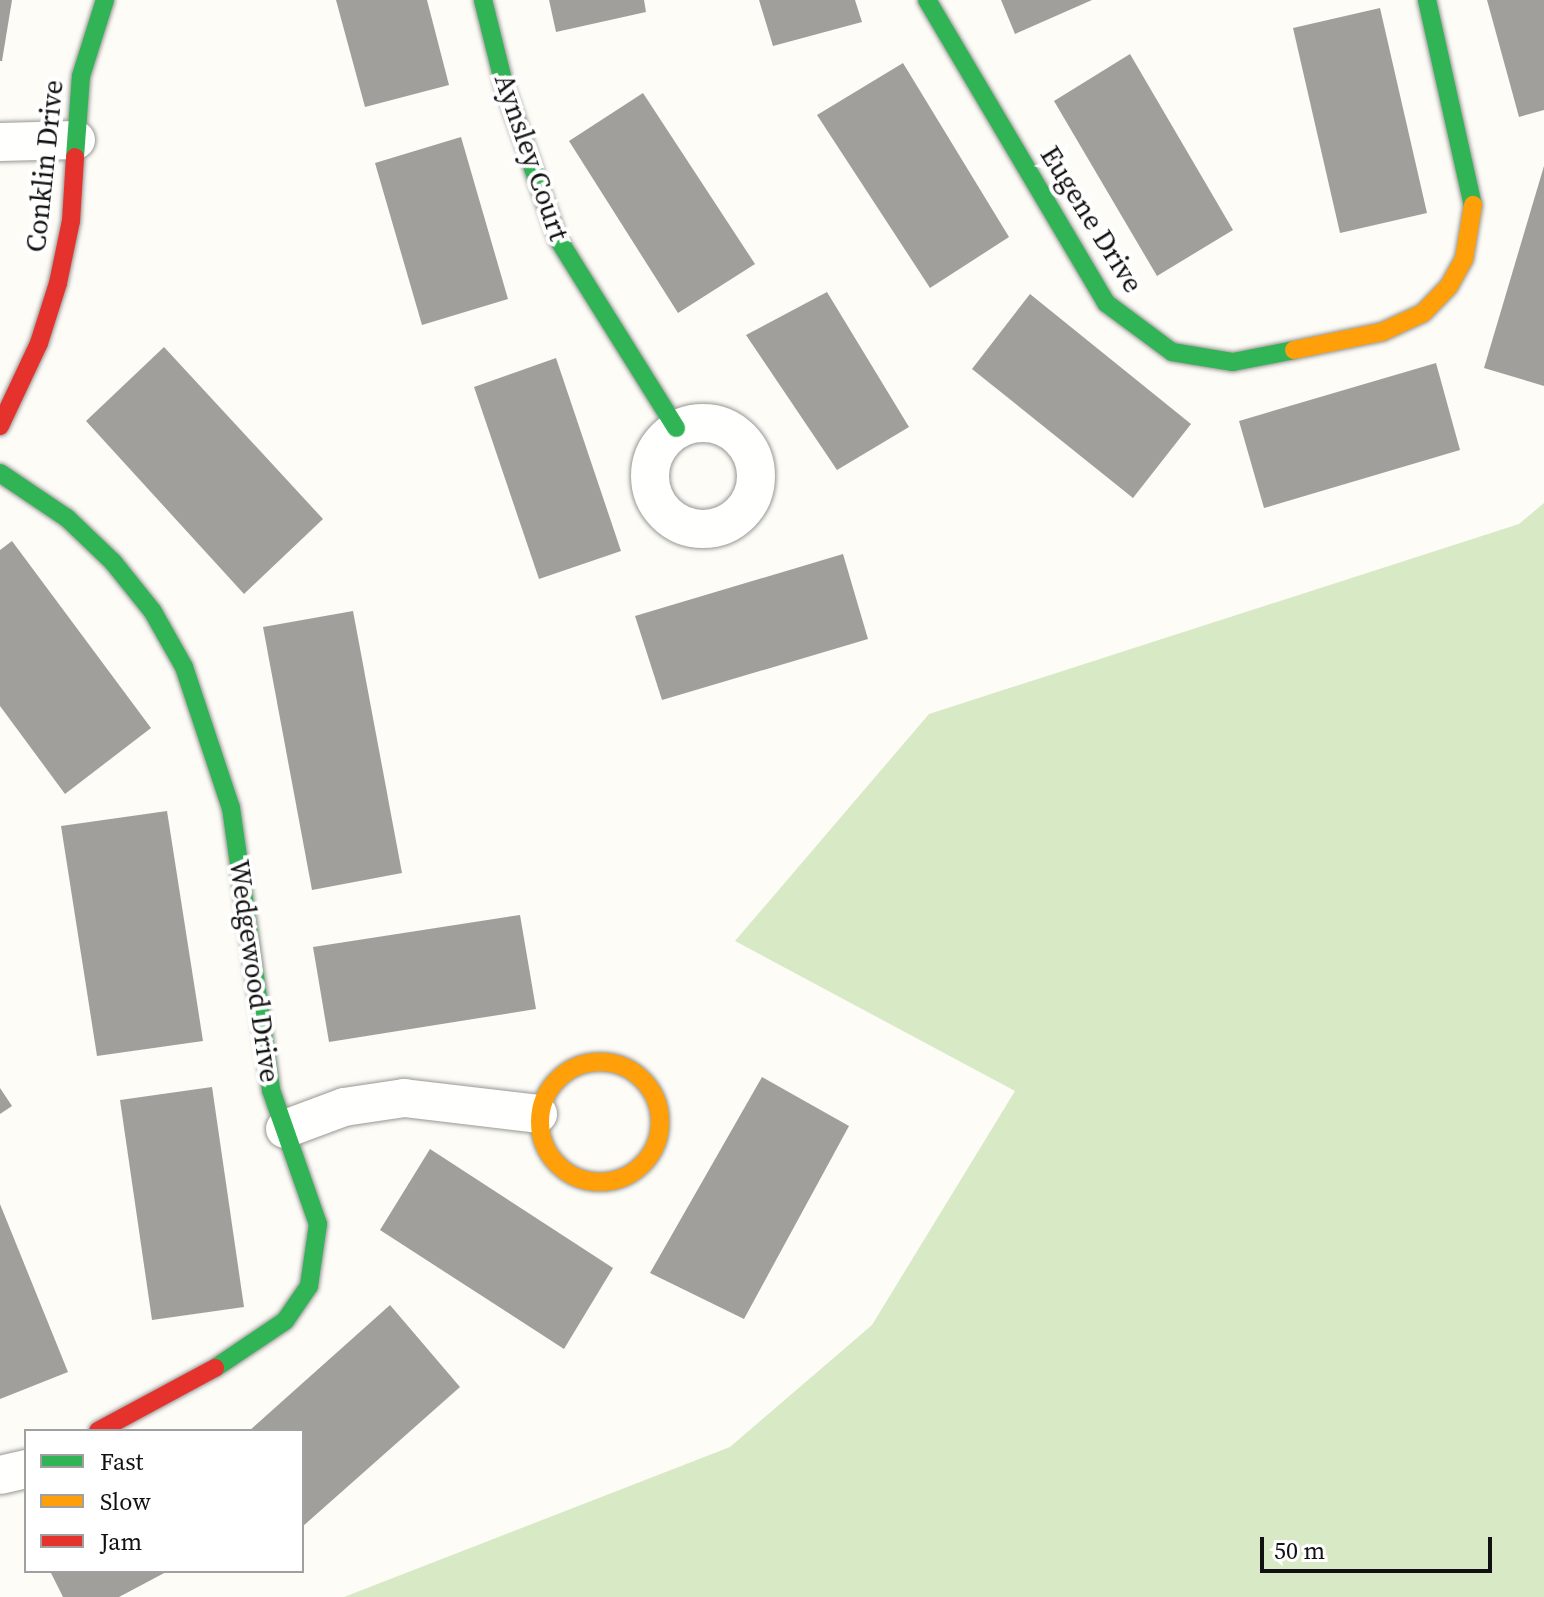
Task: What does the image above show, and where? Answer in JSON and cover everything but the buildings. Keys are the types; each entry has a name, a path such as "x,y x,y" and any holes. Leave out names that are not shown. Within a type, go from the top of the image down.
{"street":[{"name":"Conklin Drive","path":"0,426 39,343 58,283 71,221 81,76 105,0"},
{"name":"Aynsley Court","path":"483,0 505,88 558,239 676,428"},
{"name":"Eugene Drive","path":"927,0 1106,303 1172,352 1233,362 1382,332 1423,313 1449,286 1464,259 1472,233 1474,194 1427,0"},
{"path":"0,142 76,140"},
{"name":"Wedgewood Drive","path":"0,473 67,518 113,562 153,612 184,667 231,808 271,1090 318,1224 315,1266 299,1305 247,1350 102,1429"},
{"path":"616,1062 640,1075 656,1097 661,1129 651,1158 631,1176 605,1182 573,1180 552,1156 538,1114 565,1070 616,1062"},
{"path":"285,1129 344,1107 404,1098 538,1114"},
{"path":"0,1475 24,1469"}],"green space":[{"path":"1544,503 1544,1597 344,1597 730,1447 872,1325 1015,1091 735,941 929,714 1519,524"}],"traffic: fast":[{"path":"75,157 81,76 105,0"},
{"path":"483,0 505,88 558,239 676,428"},
{"path":"927,0 1106,303 1172,352 1233,362 1294,350"},
{"path":"1427,0 1473,205"},
{"path":"0,473 67,518 113,562 153,612 184,667 231,808 271,1090 318,1224 309,1286 285,1321 215,1368"}],"traffic: slow":[{"path":"1294,350 1382,332 1423,313 1449,286 1464,259 1473,205"},
{"path":"600,1062 623,1066 643,1079 656,1099 660,1122 656,1145 643,1165 623,1178 600,1182 577,1178 557,1165 544,1145 540,1122 544,1099 557,1079 577,1066 600,1062"}],"traffic: jam":[{"path":"0,426 39,343 58,283 71,221 75,157"},
{"path":"102,1429 215,1368"}]}
